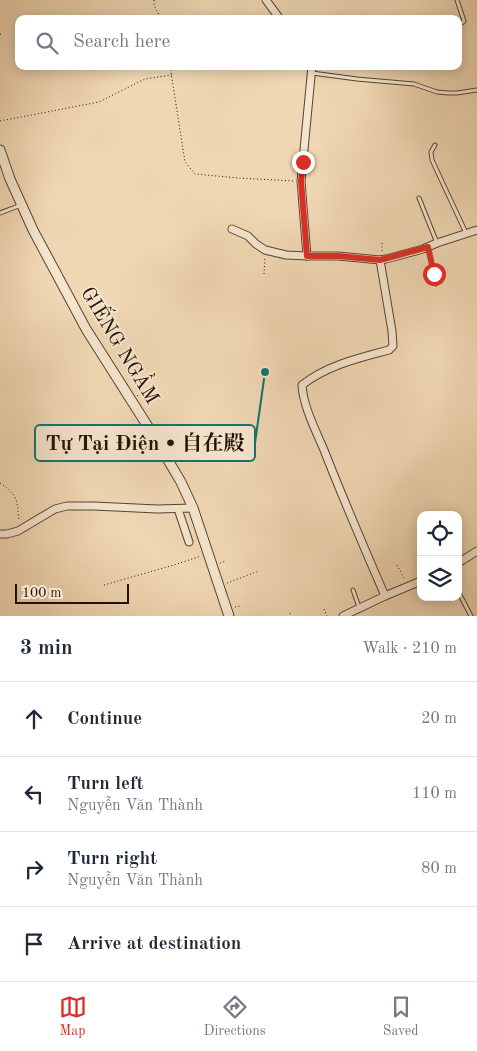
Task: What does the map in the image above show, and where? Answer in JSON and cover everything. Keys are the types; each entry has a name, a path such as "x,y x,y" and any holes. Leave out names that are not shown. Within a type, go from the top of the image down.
{"street":[{"path":"266,0 277,15"},
{"path":"307,256 301,181 312,70"},
{"name":"GIẾNG NGẦM","path":"0,150 10,179 33,230 86,329 181,482 193,508 229,616"},
{"path":"232,229 248,236 265,250 286,255 383,259 428,247 477,230"},
{"path":"383,259 393,346 389,350 343,362 312,377 302,385 302,394 350,516 386,596"},
{"path":"0,534 18,531 55,509 66,506 157,510 193,508"},
{"path":"178,509 188,542"},
{"path":"462,560 477,551"},
{"path":"343,616 417,583"}],"lane":[{"path":"457,0 462,15"},
{"path":"312,70 357,79 414,84 448,94 477,90"},
{"path":"434,145 431,152 432,160 466,233"},
{"path":"419,198 437,243"},
{"path":"0,213 22,205"},
{"path":"353,590 360,608"},
{"path":"462,599 471,616"}],"path":[{"path":"154,0 159,15"},
{"path":"171,70 185,162 195,174 301,181"},
{"path":"0,121 99,102 145,79 172,75"},
{"path":"382,243 382,250 386,256 383,259"},
{"path":"428,247 436,288"},
{"path":"264,274 265,250"},
{"path":"152,433 170,428"},
{"path":"0,483 10,490 18,505 18,531"},
{"path":"104,585 208,554"},
{"path":"397,565 408,586"},
{"path":"219,586 259,570"},
{"path":"324,609 327,616"}],"place":[{"name":"Tự Tại Điện • 自在殿","path":"265,372"}],"route":[{"path":"303,162 301,181 307,256 338,256 380,260 428,247 434,274"}]}
